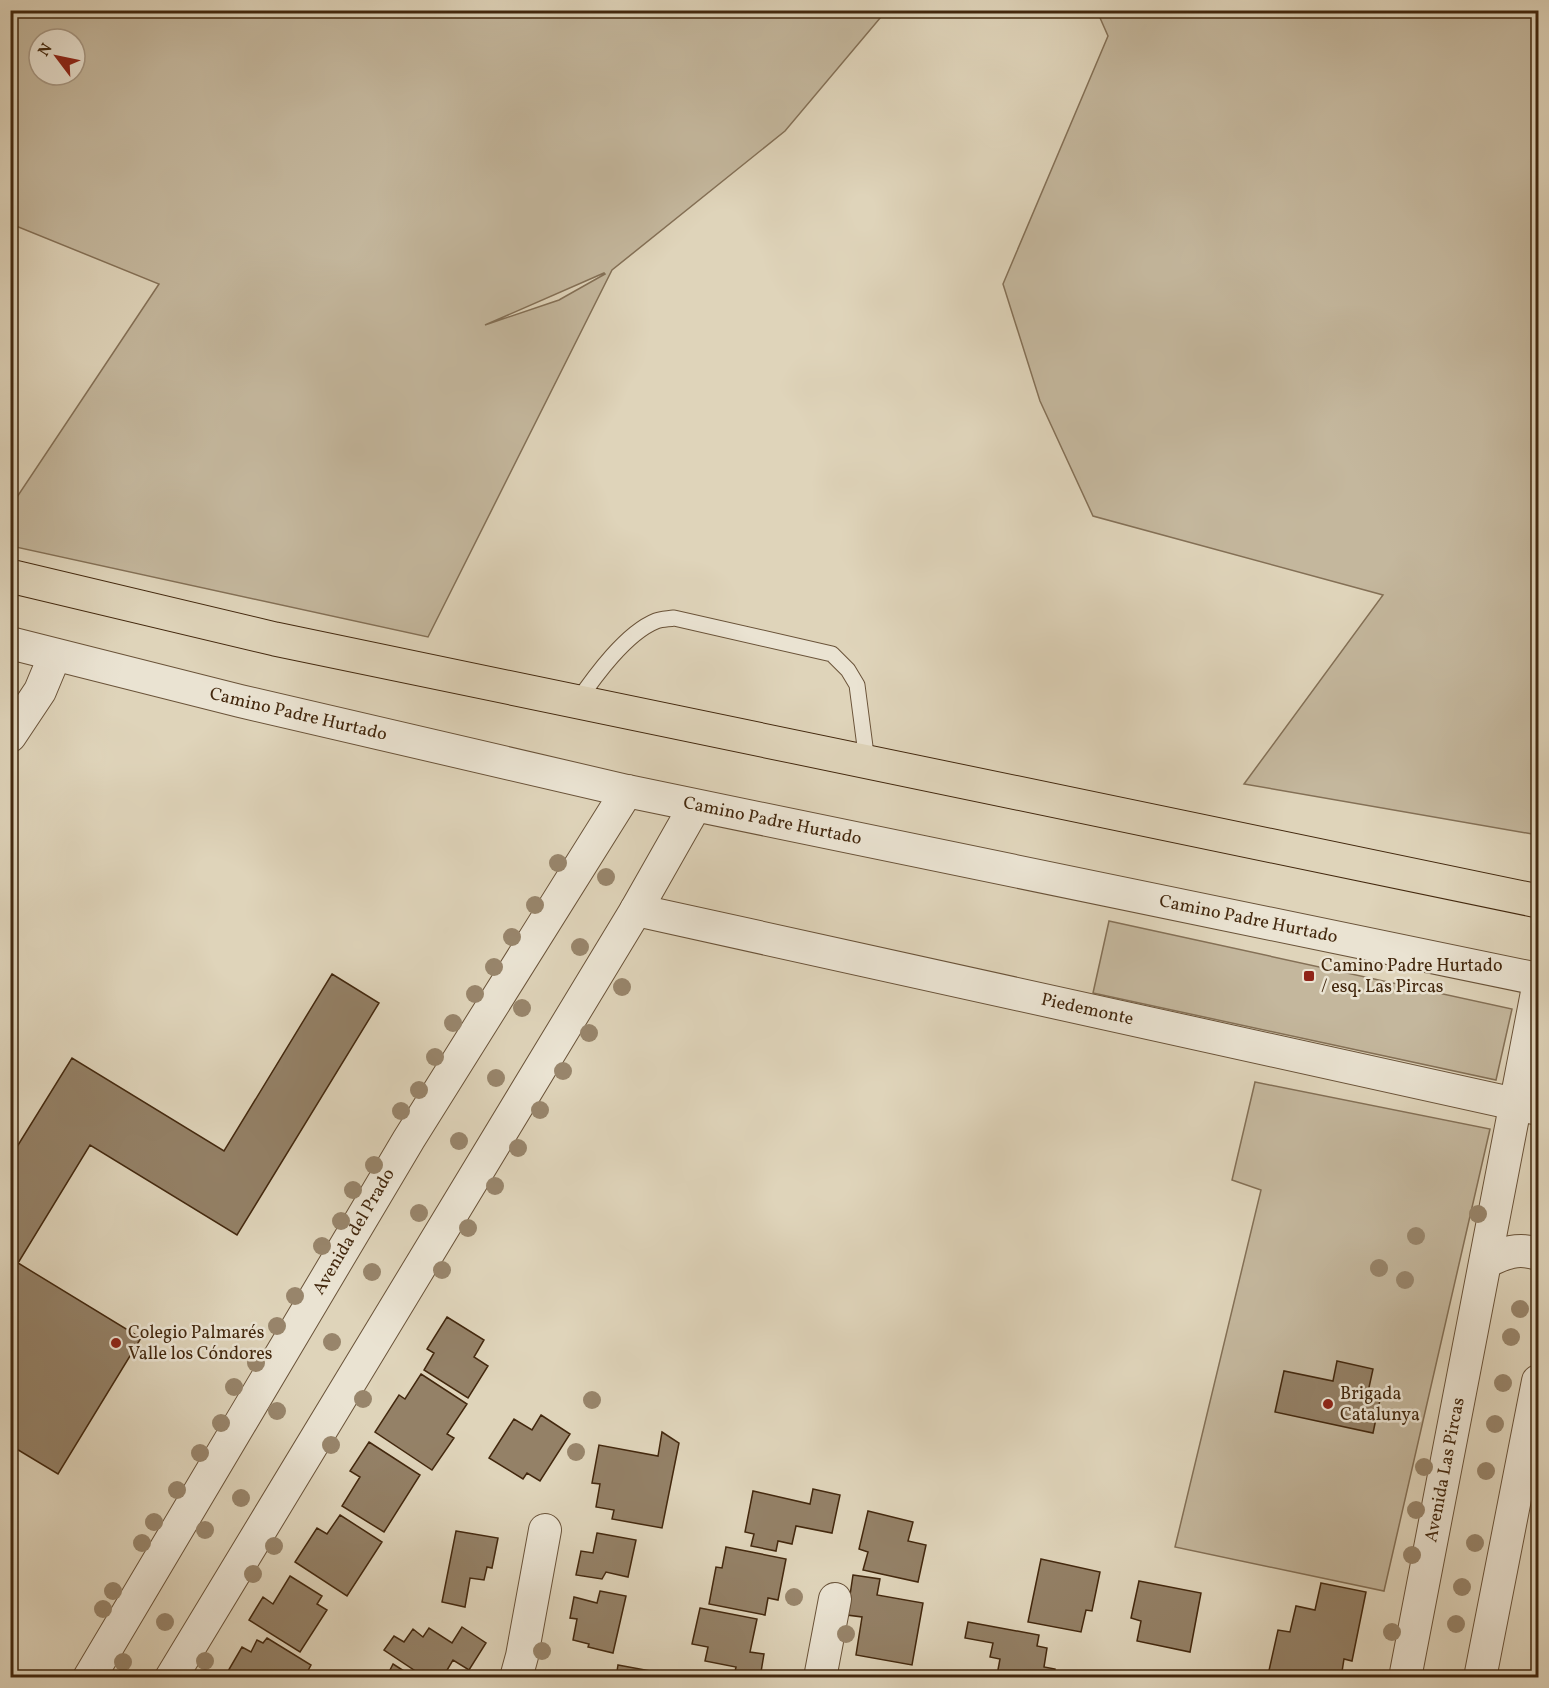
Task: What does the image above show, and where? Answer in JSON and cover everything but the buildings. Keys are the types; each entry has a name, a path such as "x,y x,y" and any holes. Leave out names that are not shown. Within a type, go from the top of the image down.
{"main road":[{"path":"10,576 275,639 1539,901"}],"street":[{"name":"Camino Padre Hurtado","path":"10,643 240,701 695,806 1539,979"},
{"path":"10,736 33,702 55,655"},
{"name":"Avenida del Prado","path":"88,1677 409,1139 627,791"},
{"path":"171,1677 636,910 695,806"},
{"name":"Piedemonte","path":"636,910 1527,1107"},
{"name":"Avenida Las Pircas","path":"1405,1677 1486,1262 1527,1107 1539,987"},
{"path":"1486,1262 1510,1251 1539,1254"},
{"path":"1479,1677 1539,1381"},
{"path":"516,1677 522,1656 545,1530"},
{"path":"820,1677 835,1599"}],"lane":[{"path":"577,702 599,670 640,630 657,621 675,618 832,654 848,670 857,685 867,762"}],"shaded area":[{"path":"11,10 886,10 785,131 612,270 428,637 11,546 11,506 159,284 11,224","holes":["605,274 559,300 485,325"]},
{"path":"1097,11 1538,11 1538,835 1244,784 1383,595 1093,516 1040,401 1003,284 1108,36"},
{"path":"1109,921 1512,1009 1496,1080 1093,993"},
{"path":"1255,1082 1490,1129 1384,1591 1175,1547 1261,1190 1232,1180"}],"place":[{"name":"Camino Padre Hurtado / esq. Las Pircas","path":"1309,976"},
{"name":"Colegio Palmarés Valle los Cóndores","path":"116,1343"},
{"name":"Brigada Catalunya","path":"1328,1404"}]}
